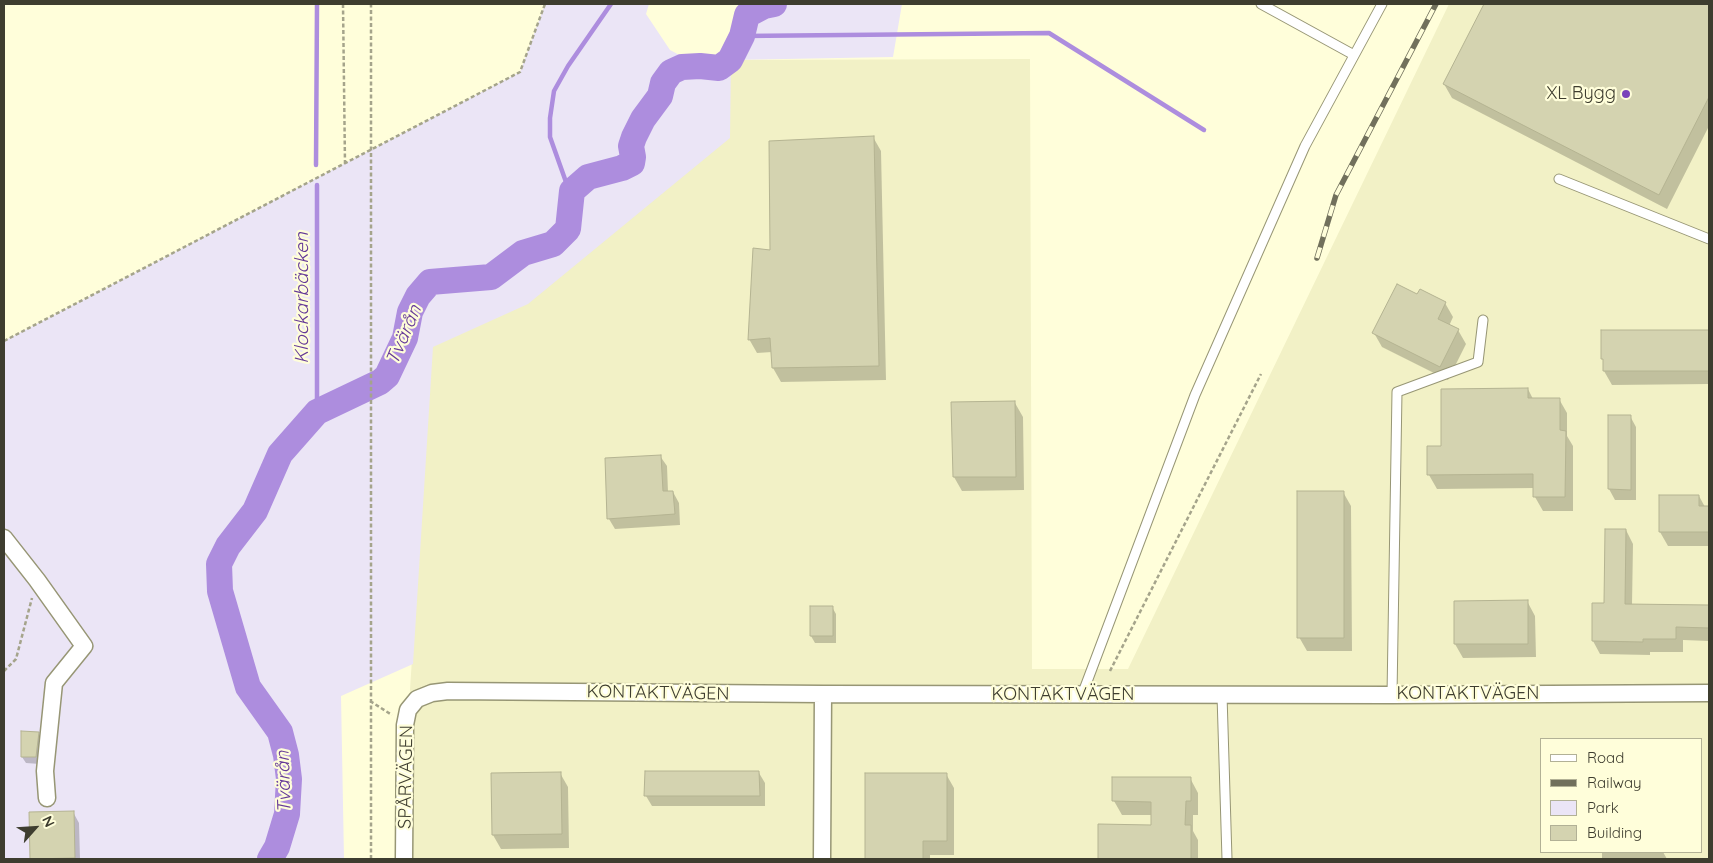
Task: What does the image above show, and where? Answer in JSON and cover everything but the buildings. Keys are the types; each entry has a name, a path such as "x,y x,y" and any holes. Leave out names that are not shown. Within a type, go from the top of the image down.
{"street":[{"path":"4,538 37,580 84,646 54,683 45,771 47,798"},
{"name":"KONTAKTVÄGEN","path":"418,699 432,693 448,691 1222,695 1709,693"},
{"path":"822,859 823,694"},
{"name":"SPÅRVÄGEN","path":"404,859 405,725 408,710 418,699"}],"lane":[{"path":"1262,4 1354,55"},
{"path":"1082,694 1195,394 1305,146 1382,4"},
{"path":"1559,179 1709,239"},
{"path":"1392,695 1397,392 1478,362 1483,320"},
{"path":"1222,695 1227,859"}],"path":[{"path":"342,4 345,164"},
{"path":"371,4 371,859"},
{"path":"4,341 520,72 545,4"},
{"path":"1110,671 1261,374"},
{"path":"4,671 16,659 37,580"},
{"path":"370,701 405,725"}],"shaded area":[{"path":"1449,4 1709,4 1709,859 410,859 408,721 432,346 730,60 1030,59 1032,669 1128,669"}],"green space":[{"path":"545,4 649,4 646,14 670,50 700,66 719,68 730,60 742,37 747,15 764,6 774,4 902,4 893,57 731,60 730,138 528,304 433,347 413,664 341,696 344,859 4,859 4,341 520,72"}],"waterway":[{"name":"Klockarbäcken","path":"316,165 317,4"},
{"path":"572,191 566,182 550,137 550,118 554,91 568,66 611,4"},
{"name":"Tvärån","path":"270,859 277,847 287,814 289,779 286,755 280,732 248,687 220,591 219,564 228,546 255,511 280,454 317,412 380,382 387,376 405,338 410,312 418,296 430,282 491,277 523,253 553,244 568,229 572,191 588,177 622,168 632,163 631,146 634,137 643,119 660,96 663,83 671,72 682,67 719,68 730,60 742,36 747,15 764,6 774,4"},
{"path":"742,36 1049,33 1204,130"},
{"name":"Klockarbäcken","path":"317,185 317,412"}],"railway":[{"path":"1317,258 1336,195 1436,4"}],"place":[{"name":"XL Bygg","path":"1626,94"}]}
